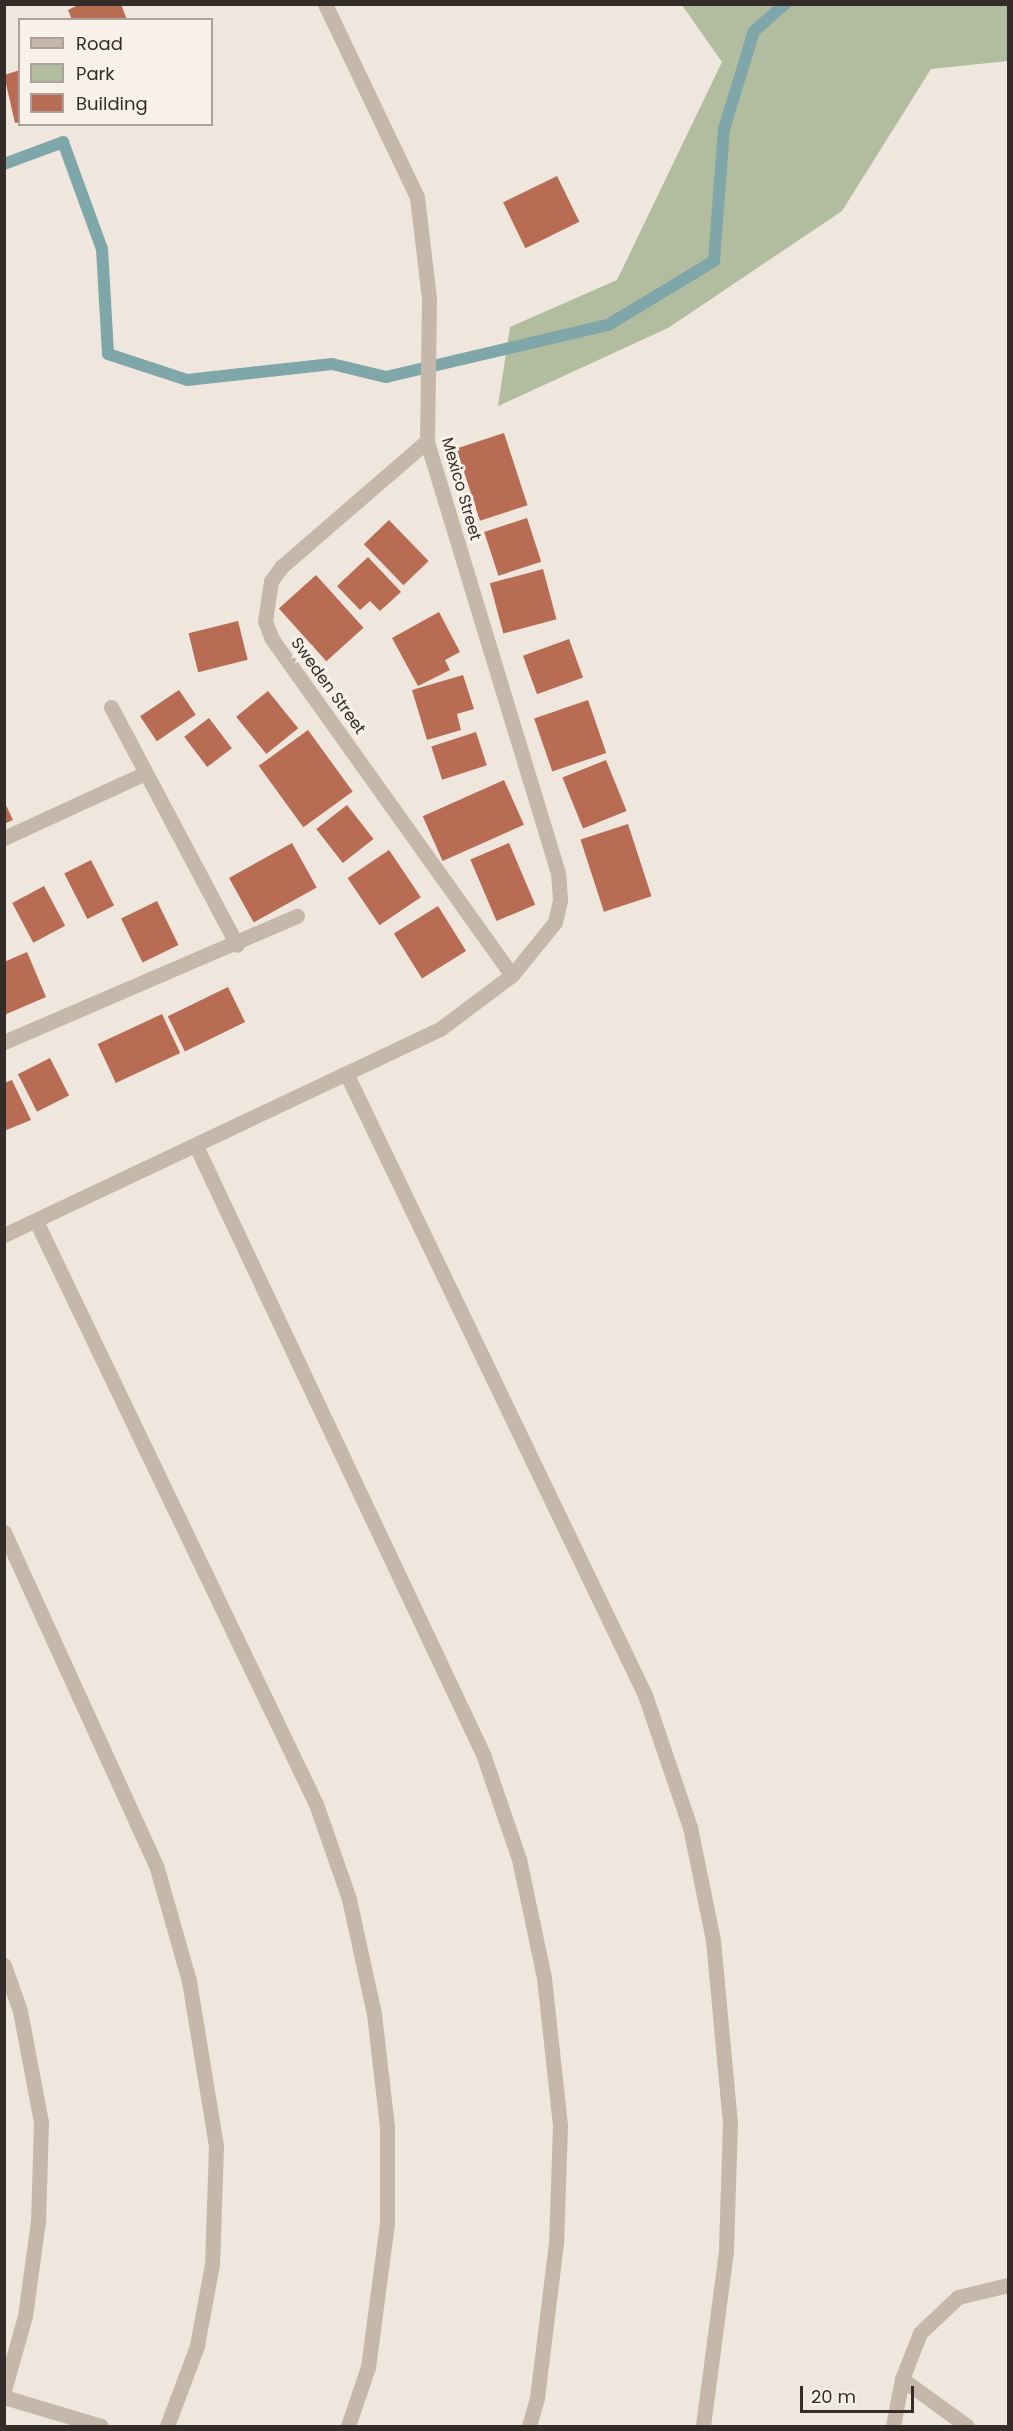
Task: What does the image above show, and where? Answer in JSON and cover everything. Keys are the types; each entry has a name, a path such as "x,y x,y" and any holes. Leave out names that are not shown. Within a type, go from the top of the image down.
{"street":[{"name":"Mexico Street","path":"4,1235 347,1076 440,1029 512,975 555,922 561,900 558,873 427,441 429,298 417,196 325,4"},
{"name":"Sweden Street","path":"427,441 282,566 271,581 265,621 272,639 512,975"},
{"path":"111,707 237,945"},
{"path":"4,838 145,773"},
{"path":"4,1042 237,945 297,916"},
{"path":"347,1076 645,1695 690,1827 712,1940 730,2122 726,2251 703,2427"},
{"path":"196,1146 483,1754 519,1859 544,1978 560,2126 556,2242 537,2398 529,2427"},
{"path":"36,1221 316,1804 349,1899 377,2036 387,2126 387,2223 368,2367 348,2427"},
{"path":"4,1532 156,1864 189,1981 216,2146 212,2252 197,2346 167,2427"},
{"path":"4,1965 20,2011 41,2122 35,2242 25,2316 4,2390"},
{"path":"893,2427 902,2379 920,2333 958,2297 1008,2285"},
{"path":"902,2379 967,2427"},
{"path":"4,2397 101,2427"}],"green space":[{"path":"682,5 1008,5 1008,61 931,69 842,211 668,328 498,406 510,327 617,280 722,62"}],"building":[{"path":"80,4 121,4 126,18 71,18 68,10"},
{"path":"18,71 18,122 15,123 4,75"},
{"path":"557,176 579,222 525,248 503,202"},
{"path":"504,433 527,505 480,521 456,448"},
{"path":"527,518 541,562 498,576 484,532"},
{"path":"389,520 429,561 403,585 364,544"},
{"path":"368,557 401,592 380,611 370,601 360,610 337,586"},
{"path":"543,569 556,619 503,633 490,583"},
{"path":"316,575 364,628 326,661 279,608"},
{"path":"439,612 460,652 445,660 450,670 418,686 392,638"},
{"path":"238,621 248,660 198,672 189,633"},
{"path":"569,639 583,678 537,694 523,656"},
{"path":"463,675 474,709 457,714 461,730 427,740 412,690"},
{"path":"179,690 196,715 157,741 140,716"},
{"path":"268,691 298,728 266,754 236,717"},
{"path":"588,700 606,753 552,772 534,719"},
{"path":"209,718 232,748 207,767 184,737"},
{"path":"308,730 353,791 303,827 259,766"},
{"path":"476,732 487,765 442,780 431,747"},
{"path":"606,760 627,811 583,829 562,778"},
{"path":"504,780 524,825 443,861 423,816"},
{"path":"4,801 13,820 4,824"},
{"path":"347,805 373,839 343,863 316,829"},
{"path":"628,824 651,896 604,912 580,839"},
{"path":"292,843 317,888 254,923 229,878"},
{"path":"509,843 535,905 497,921 470,859"},
{"path":"389,850 421,897 379,925 348,878"},
{"path":"91,860 114,905 87,919 64,874"},
{"path":"44,886 65,926 33,943 12,903"},
{"path":"157,901 178,945 143,963 121,919"},
{"path":"438,906 466,951 422,979 394,934"},
{"path":"27,952 46,997 4,1015 4,962"},
{"path":"228,987 245,1022 185,1051 168,1016"},
{"path":"162,1014 180,1053 116,1083 98,1044"},
{"path":"50,1058 69,1095 37,1112 18,1074"},
{"path":"12,1080 31,1120 4,1131 4,1083"}],"waterway":[{"path":"4,164 63,142 102,249 108,354 187,380 332,364 386,377 608,325 714,261 724,129 754,31 785,4"}]}
